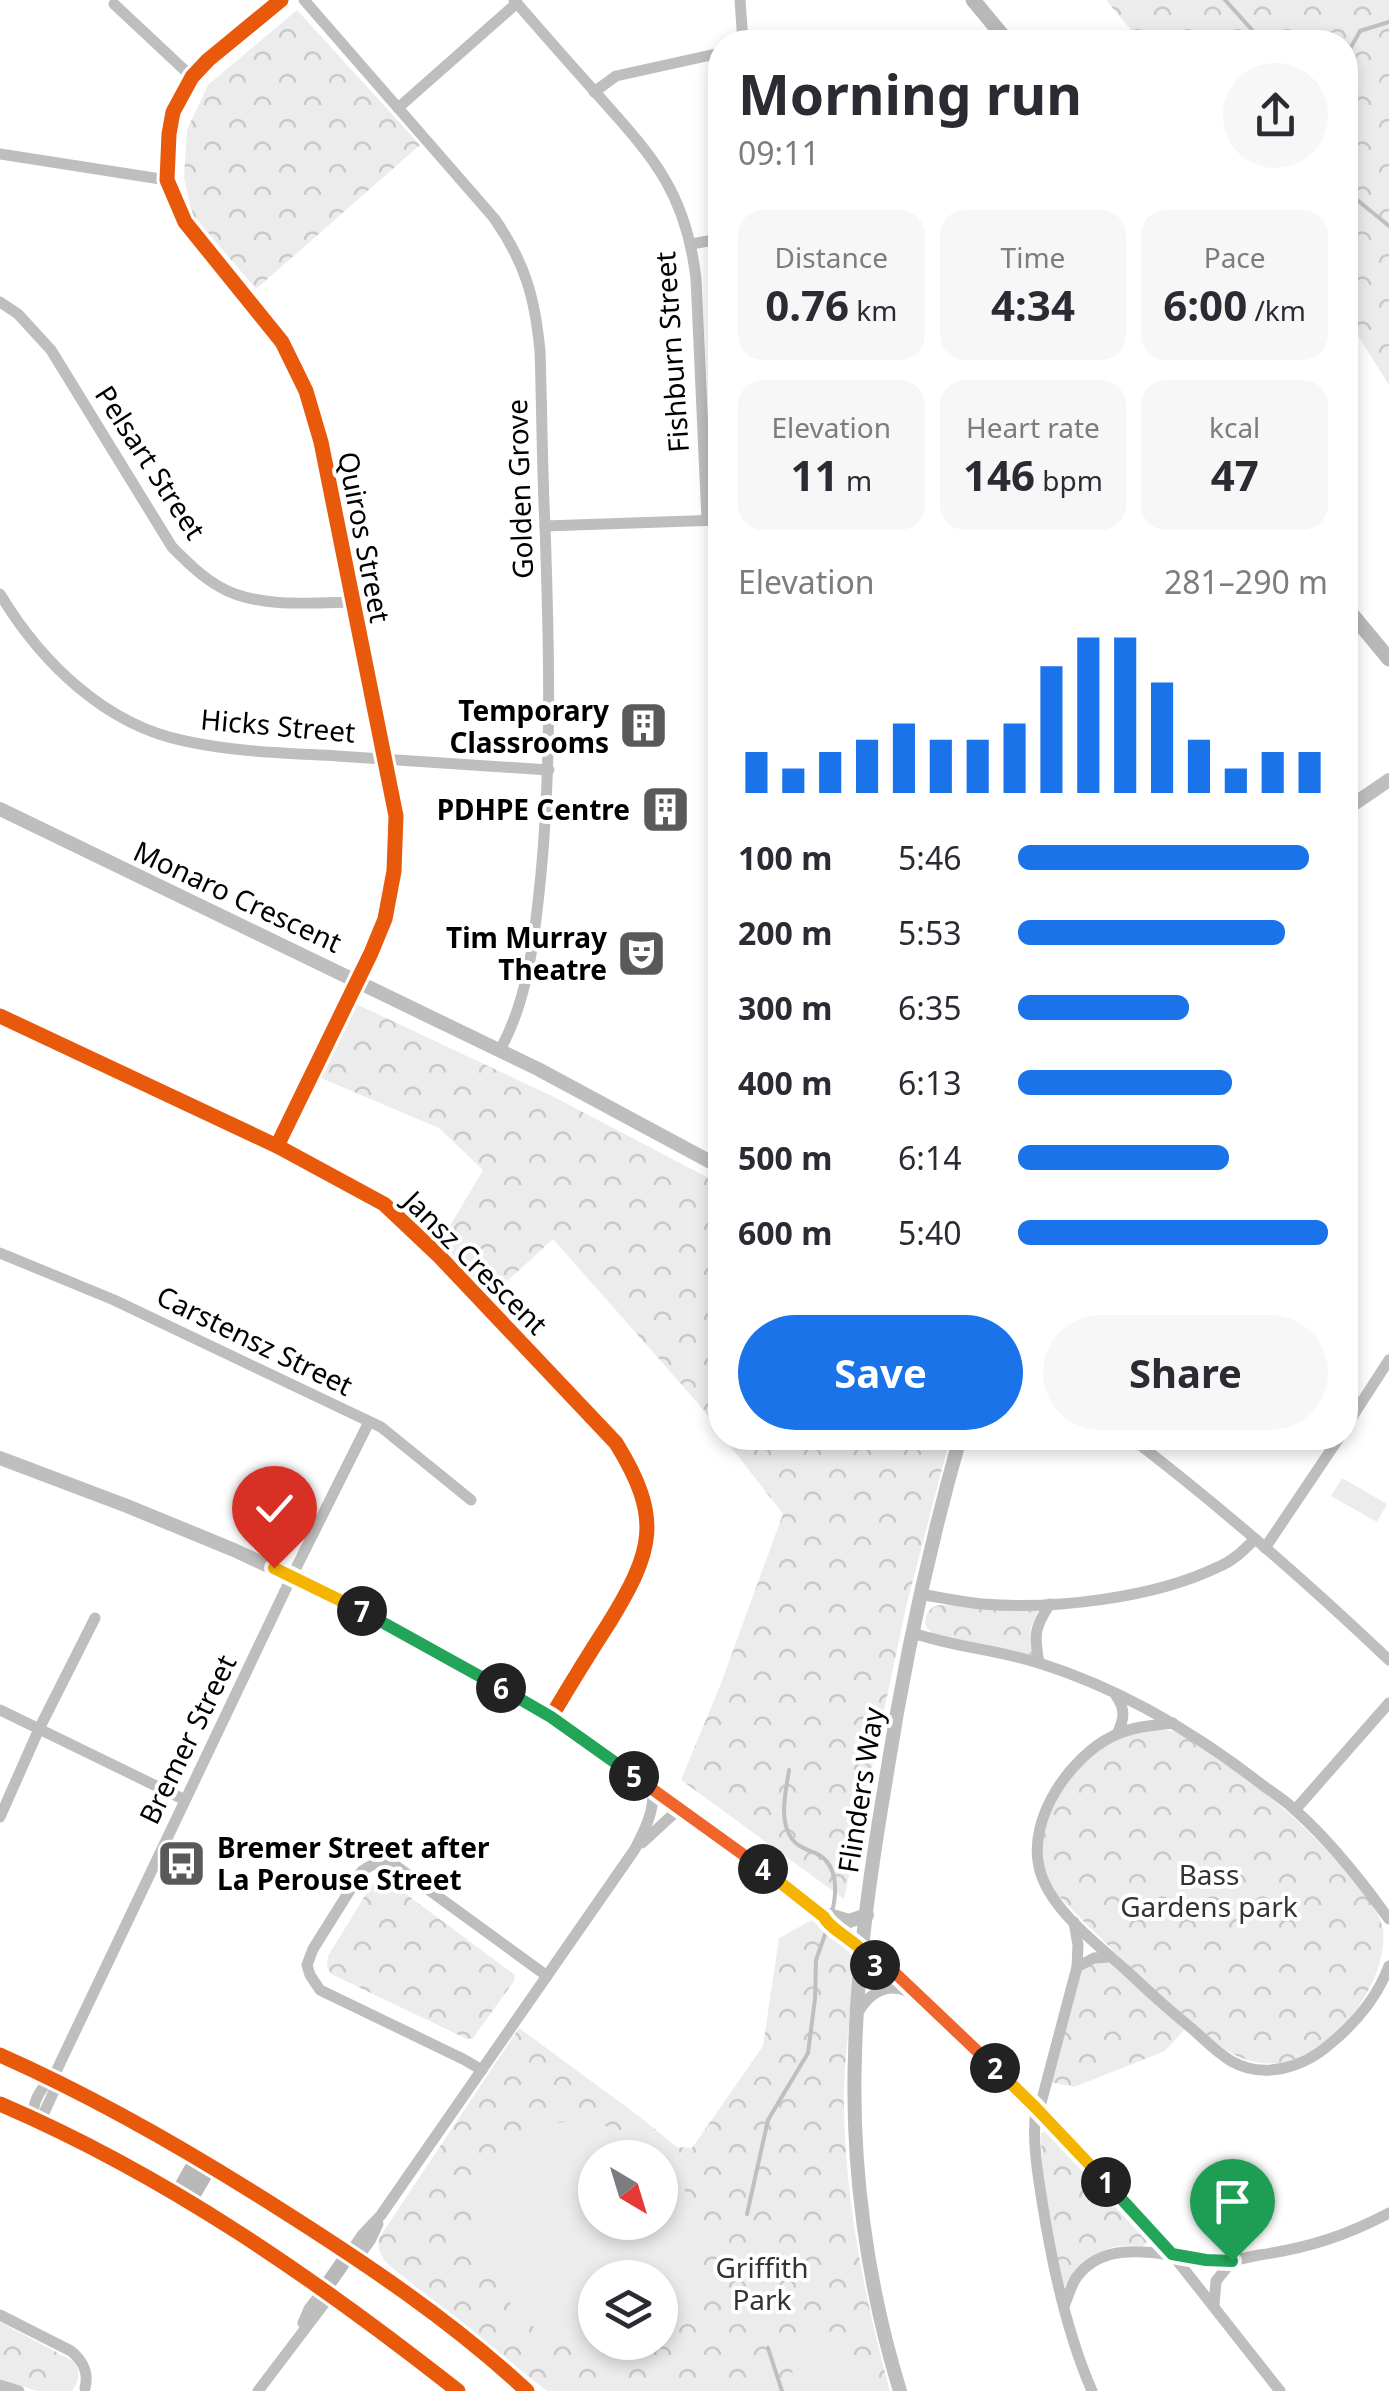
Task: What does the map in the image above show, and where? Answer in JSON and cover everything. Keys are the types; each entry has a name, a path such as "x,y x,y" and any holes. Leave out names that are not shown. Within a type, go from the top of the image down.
{"main road":[{"path":"973,0 998,30"},
{"path":"1358,622 1389,660"},
{"path":"0,2055 204,2162 353,2257 462,2336 527,2391"},
{"path":"0,2104 99,2152 183,2199 370,2322 458,2391"},
{"path":"183,2199 204,2162"},
{"path":"326,2293 353,2257"}],"street":[{"name":"Quiros Street","path":"277,1146 385,919 394,870 396,816 315,416 295,365 262,315 185,222 167,180 173,112 192,77 281,0"},
{"name":"Golden Grove","path":"304,0 494,218 514,248 536,314 550,632 549,770 539,905 523,992 500,1050"},
{"path":"740,0 743,30"},
{"path":"398,108 516,2"},
{"name":"Fishburn Street","path":"516,2 656,163 674,196 690,244 708,453"},
{"path":"114,4 192,77"},
{"path":"594,92 616,76 708,57"},
{"path":"0,154 167,180"},
{"path":"690,244 708,240"},
{"name":"Pelsart Street","path":"0,302 18,314 51,350 172,548 197,572 224,590 260,600 351,602"},
{"path":"544,526 708,520"},
{"name":"Hicks Street","path":"0,594 28,636 70,682 118,715 181,741 238,750 549,770"},
{"path":"1358,801 1389,780"},
{"name":"Monaro Crescent","path":"0,809 500,1050 708,1161"},
{"name":"Jansz Crescent","path":"0,1016 277,1146 384,1204 616,1443 637,1479 647,1516 647,1542 628,1592 551,1717"},
{"name":"Carstensz Street","path":"0,1253 114,1300 381,1427 470,1500"},
{"path":"1358,1408 1389,1360"},
{"name":"Bremer Street","path":"34,2119 43,2115 55,2090 52,2080 369,1422"},
{"name":"Flinders Way","path":"900,2391 864,2220 855,2125 856,2015 898,1704 957,1450"},
{"path":"1146,1450 1339,1612 1389,1660"},
{"path":"921,1594 984,1604 1050,1604 1130,1595 1186,1579 1223,1565 1260,1544 1330,1450"},
{"path":"0,1458 127,1506 292,1576 426,1644 551,1717 739,1850 828,1918 862,1958 894,1972 1036,2108 1172,2254 1280,2391"},
{"path":"1039,1663 1034,1640 1036,1628 1050,1604"},
{"path":"0,1817 95,1618"},
{"path":"914,1633 1039,1663 1110,1689 1173,1723 1224,1755 1295,1810 1371,1894 1389,1920"},
{"path":"1110,1689 1122,1706 1122,1724 1117,1734"},
{"path":"1295,1810 1389,1704"},
{"path":"0,1710 186,1800"},
{"path":"1173,1723 1117,1734 1101,1743 1074,1768 1043,1815 1038,1865 1054,1899 1074,1922 1200,2036 1234,2062 1266,2070 1317,2055 1370,2004 1386,1980 1389,1966"},
{"path":"353,2257 364,2234 382,2215 635,1849 651,1816 653,1789"},
{"path":"635,1849 680,1808"},
{"path":"482,2070 320,1990 310,1975 307,1965 313,1949 362,1871 384,1861 396,1866 548,1976"},
{"path":"828,1918 848,1922 867,1915"},
{"path":"1074,1922 1077,1968 1041,2104 1036,2108 1033,2145 1050,2254 1080,2364 1092,2391"},
{"path":"1077,1968 1094,1958 1112,1957"},
{"path":"856,2015 866,2000 881,1989 902,1988 918,1996"},
{"path":"1064,2306 1076,2279 1090,2264 1111,2256 1134,2251 1232,2261 1336,2239 1389,2214"},
{"path":"1214,2306 1216,2280 1232,2261"},
{"path":"258,2391 298,2336 310,2309 326,2293"},
{"path":"0,2315 71,2351 86,2370 86,2390"},
{"path":"0,2385 19,2391"}],"green space":[{"path":"1106,0 1389,0 1389,385 1358,336 1358,30 1131,30"},
{"path":"297,10 420,145 256,289 192,214 184,178 187,130 208,85"},
{"path":"354,1003 554,1097 708,1178 708,1416 553,1239 491,1296 438,1246 483,1170 439,1128 316,1076"},
{"path":"733,1450 947,1450 906,1607 844,1899 681,1780 783,1514"},
{"path":"1342,1478 1387,1504 1377,1522 1331,1496"},
{"path":"939,1605 1038,1611 1030,1630 1033,1654 934,1635 926,1627 926,1619 930,1610"},
{"name":"Bass Gardens park","path":"1162,1729 1199,1743 1287,1812 1357,1885 1380,1920 1383,1947 1378,1967 1359,2005 1331,2038 1298,2058 1261,2063 1239,2057 1220,2045 1106,1944 1058,1895 1043,1865 1041,1844 1050,1811 1081,1766 1128,1734"},
{"path":"384,1880 515,1975 473,2038 467,2039 331,1974 327,1967 328,1956 371,1886"},
{"name":"Griffith Park","path":"812,1920 852,1957 844,2092 849,2182 865,2287 890,2391 547,2391 390,2266 381,2254 379,2238 519,2028 668,2140 578,2140 578,2240 678,2240 678,2147 692,2148 763,2046 779,1938"},
{"path":"1093,1962 1109,1963 1185,2029 1165,2051 1074,2087 1051,2082 1080,1972"},
{"path":"570,2121 602,2125 639,2140 578,2140 578,2240 678,2240 678,2178 699,2229 702,2254 693,2301 678,2320 678,2260 578,2260 578,2349 538,2330 508,2301 480,2248 474,2223 475,2188 494,2155 529,2132"},
{"path":"1046,2130 1148,2239 1143,2246 1115,2247 1097,2254 1064,2287 1054,2254 1045,2190 1041,2133"},
{"path":"0,2322 73,2361 78,2376 72,2391 37,2391 0,2379"},
{"path":"841,2329 853,2384 828,2391 797,2391 785,2342"}],"waterway":[{"path":"1225,0 1252,30"},
{"path":"1358,35 1389,22"},
{"path":"1358,201 1389,226"},
{"path":"789,1770 785,1823 795,1842 830,1866 835,1889 832,1912"},
{"path":"747,2214 768,2120 808,2053 816,1960 828,1926"},
{"path":"768,2348 782,2391"}],"cycle path":[{"path":"277,1146 385,919 394,871 396,816 321,442 306,391 282,342 185,222 167,180 173,112 192,77 281,0"},
{"path":"0,1016 277,1146 384,1204 439,1256 616,1443 641,1493 647,1534 643,1554 624,1598 551,1717"},
{"path":"0,2055 140,2125 308,2227 437,2316 527,2391"},
{"path":"0,2104 122,2163 238,2232 350,2309 458,2391"}],"place":[{"name":"Temporary Classrooms","path":"644,726"},
{"name":"PDHPE Centre","path":"665,809"},
{"name":"Tim Murray Theatre","path":"642,953"},
{"name":"Bremer Street after La Perouse Street","path":"182,1863"}],"route":[{"path":"274,1568 426,1644 538,1708 739,1850 824,1917 832,1928 854,1941 863,1951 861,1964 894,1972 1036,2108 1172,2254 1232,2261"}]}
